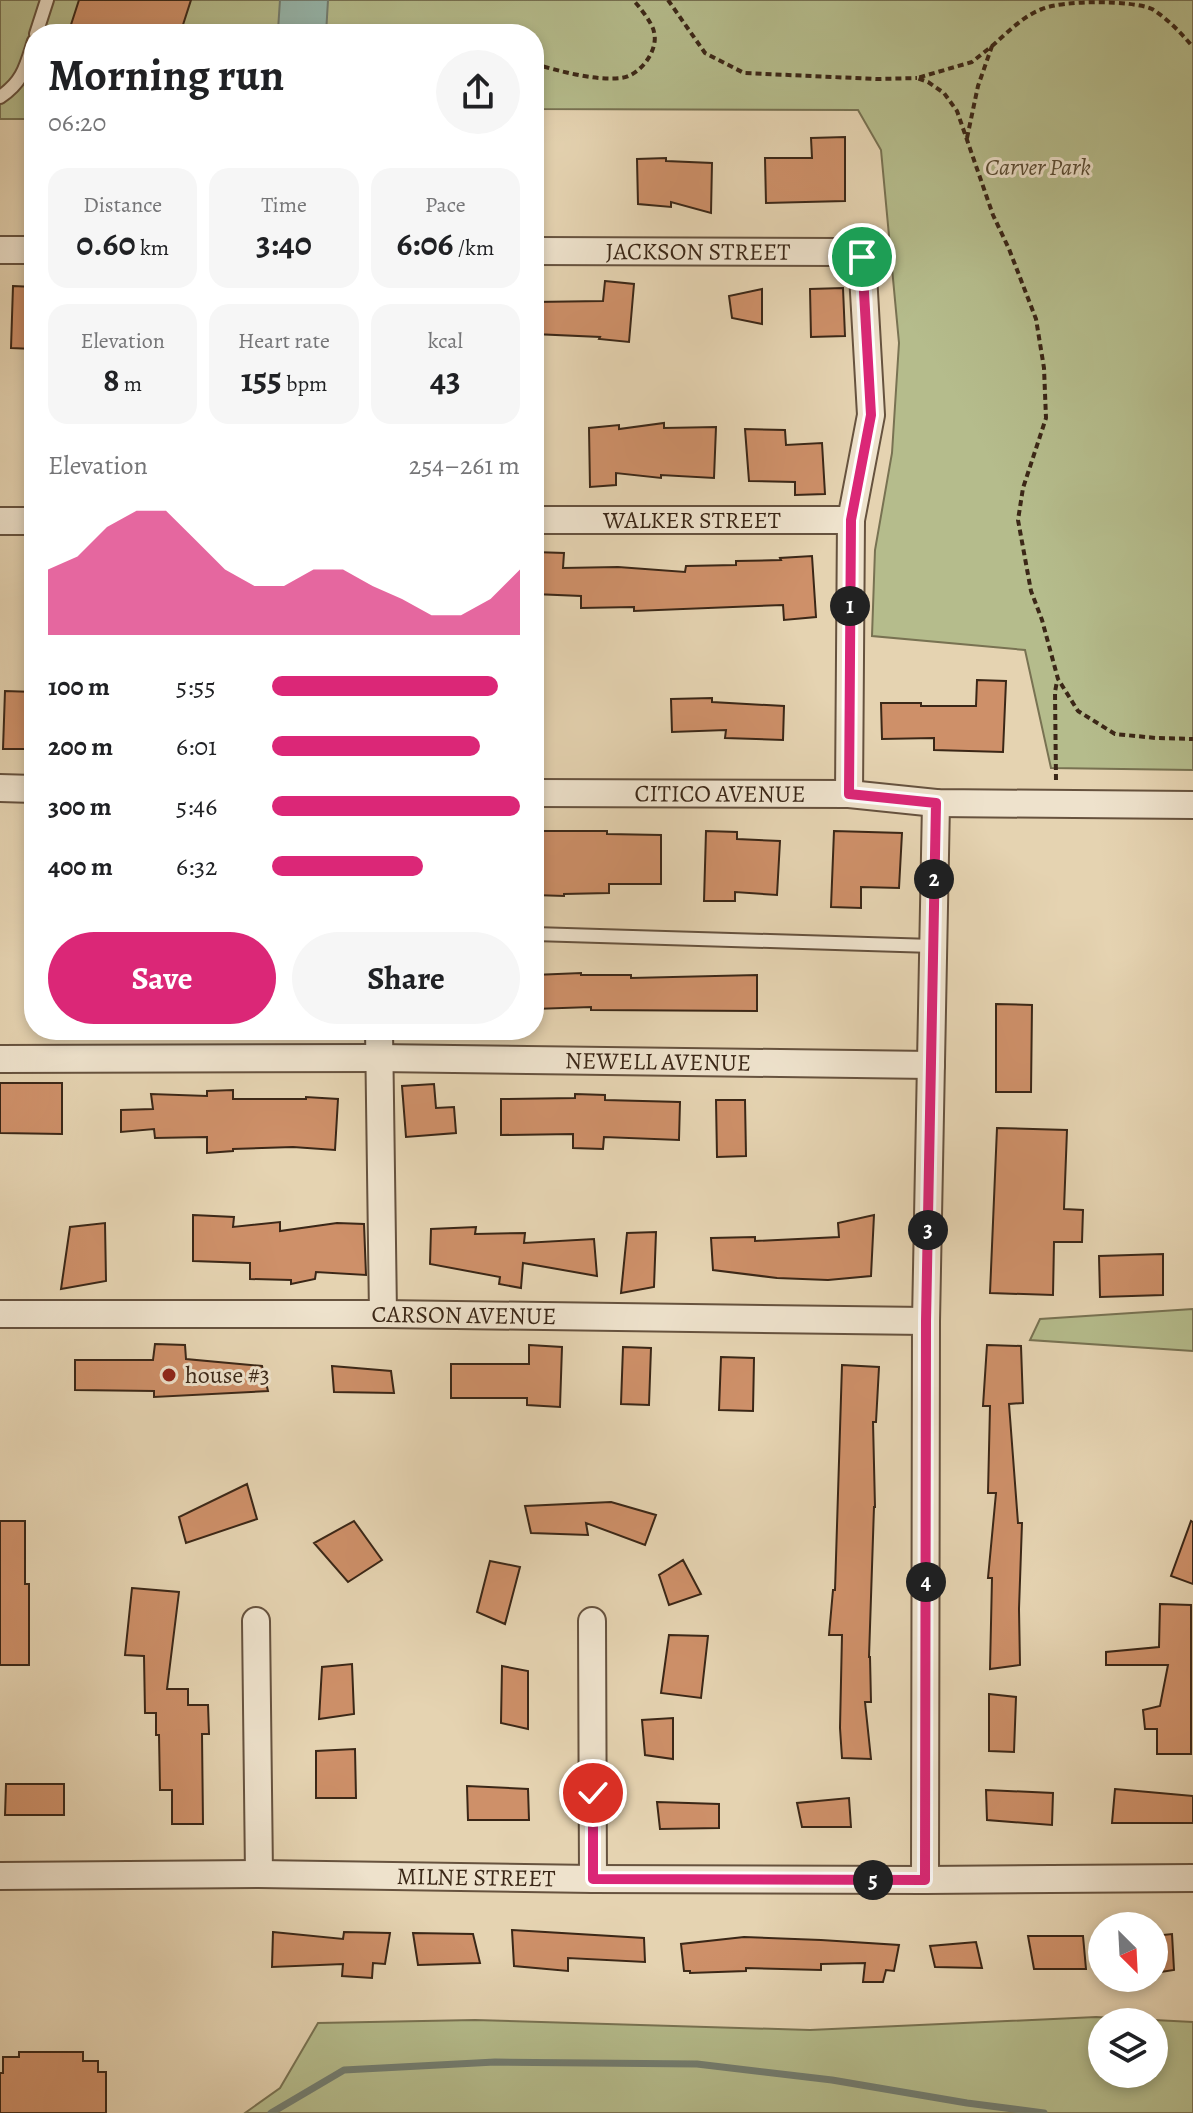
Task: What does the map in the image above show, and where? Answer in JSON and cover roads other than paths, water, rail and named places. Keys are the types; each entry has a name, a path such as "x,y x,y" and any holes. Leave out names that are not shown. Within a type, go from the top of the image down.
{"street":[{"path":"0,250 24,250"},
{"name":"JACKSON STREET","path":"544,251 841,252 862,257 871,415 851,520"},
{"name":"WALKER STREET","path":"544,520 851,520"},
{"path":"849,794 851,520"},
{"path":"0,521 24,521"},
{"path":"0,788 24,789"},
{"name":"CITICO AVENUE","path":"544,793 849,794 936,803 1193,805"},
{"path":"925,1880 926,1321 936,803"},
{"path":"379,1040 383,1314"},
{"name":"NEWELL AVENUE","path":"0,1059 379,1058 931,1065"},
{"name":"CARSON AVENUE","path":"0,1314 383,1314 926,1321"},
{"path":"256,1621 259,1874"},
{"path":"592,1621 593,1879"},
{"name":"MILNE STREET","path":"0,1876 259,1874 925,1880 1193,1878"}],"lane":[{"path":"39,24 47,0"},
{"path":"0,97 15,88 24,71"},
{"path":"544,934 933,946"}],"water":[{"path":"280,0 328,0 327,24 278,24"}],"waterway":[{"path":"271,2113 344,2070 495,2062 697,2064 832,2080 1044,2113"}],"place":[{"name":"house #3","path":"169,1375"}],"park label":[{"name":"Carver Park","path":"1038,167"}]}
